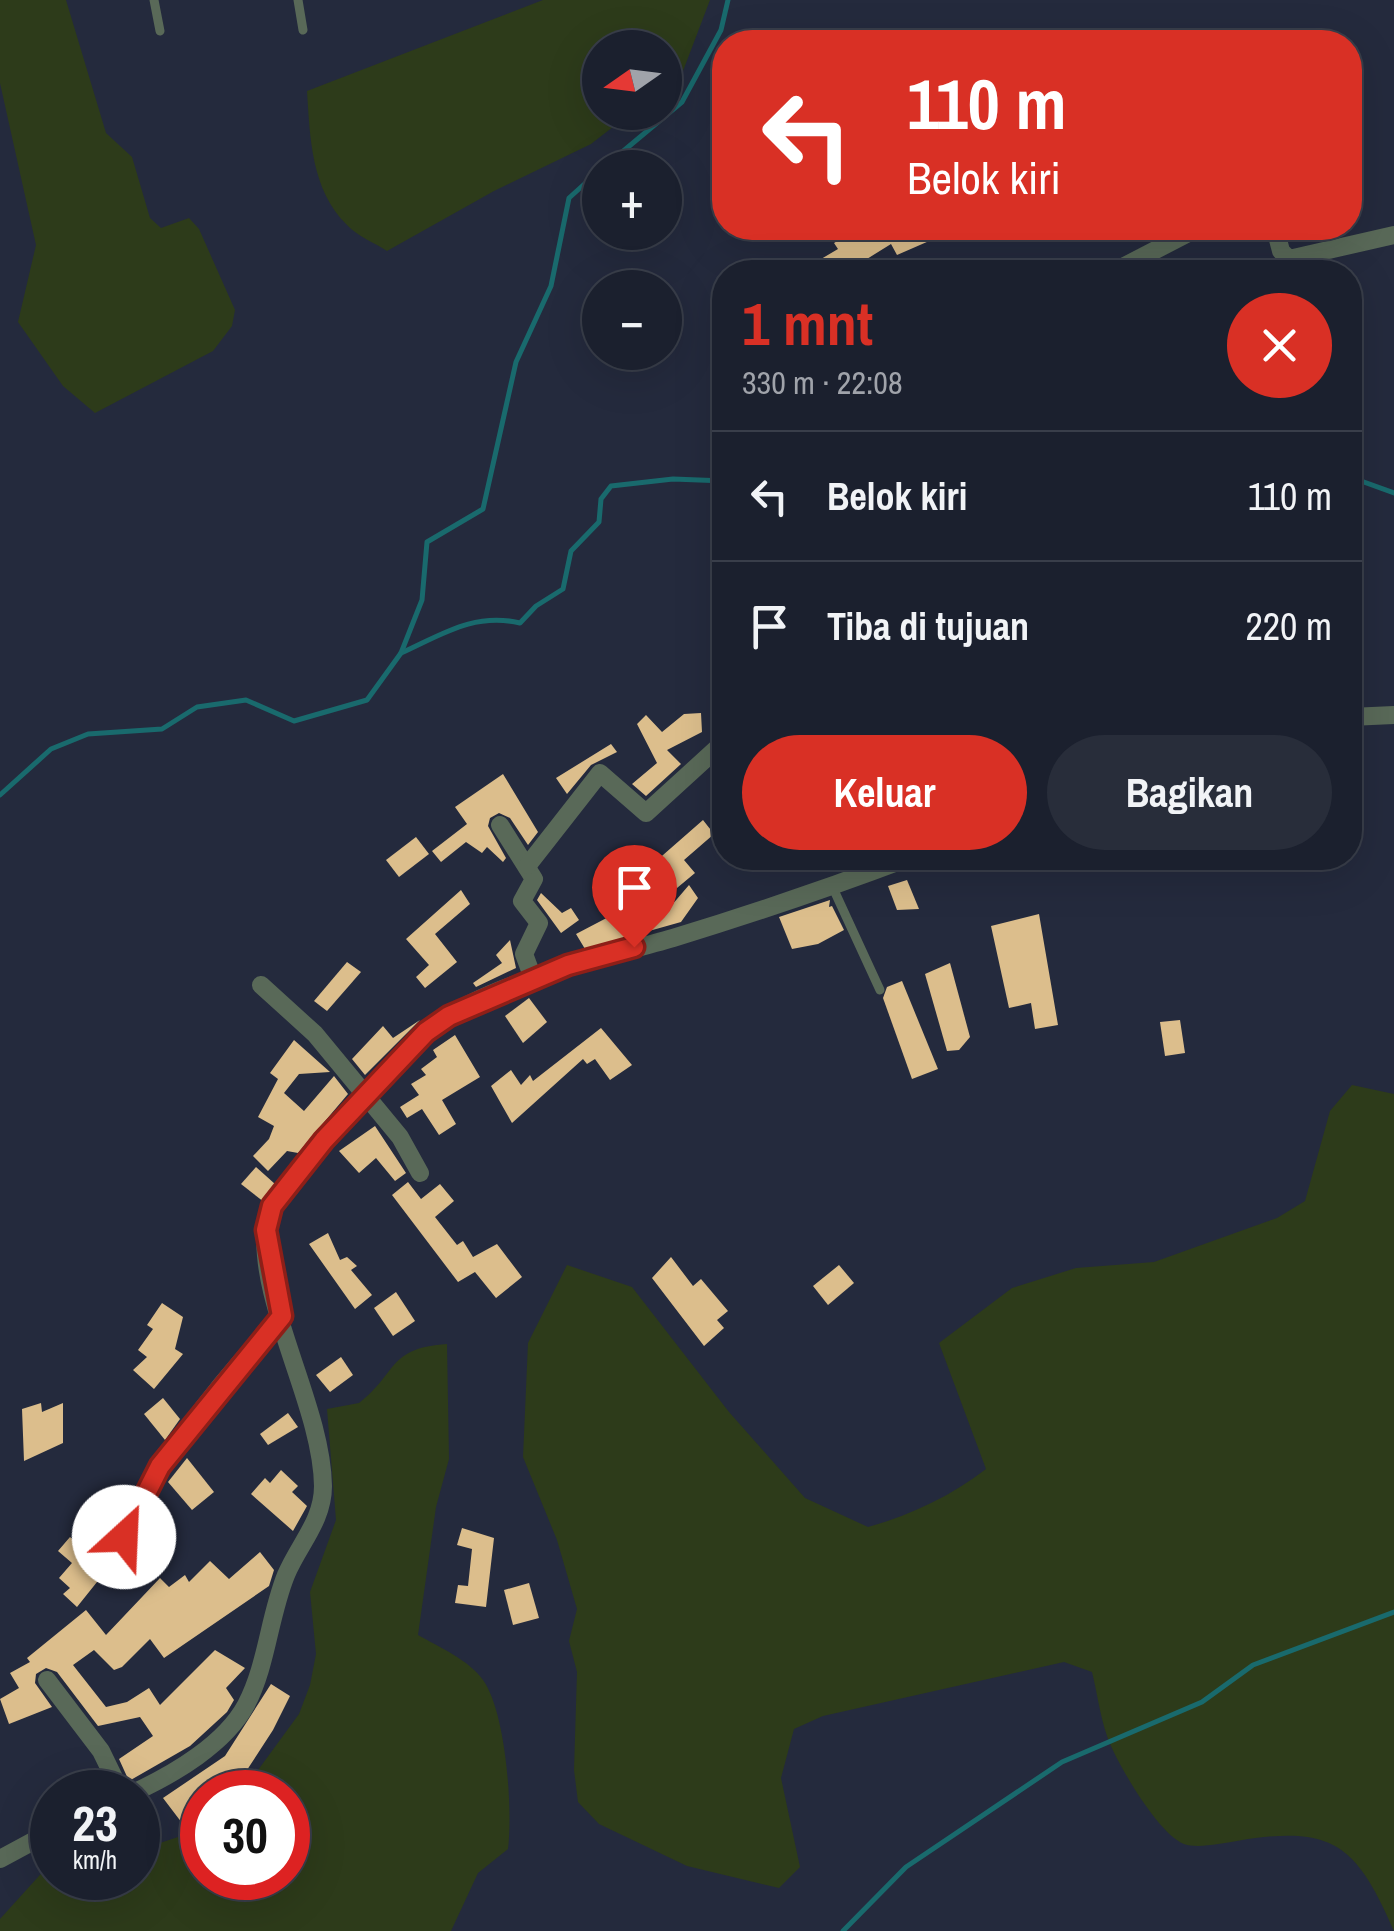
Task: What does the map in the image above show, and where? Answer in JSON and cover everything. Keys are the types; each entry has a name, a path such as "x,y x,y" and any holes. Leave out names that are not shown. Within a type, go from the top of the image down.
{"street":[{"path":"1278,240 1289,259 1394,235"},
{"path":"1135,260 1175,240"},
{"path":"1362,717 1394,715"},
{"path":"528,865 600,773 646,813 712,752"},
{"path":"500,825 528,865 534,883 522,901 539,923 524,954 534,981"},
{"path":"160,1776 207,1747 245,1707 287,1572 320,1514 323,1486 317,1446 282,1316 266,1230 272,1206 324,1140 426,1032 449,1016 601,954 667,940 878,870"},
{"path":"262,985 298,1016 400,1138 420,1173"},
{"path":"124,1537 160,1466 282,1316"},
{"path":"46,1680 102,1751 111,1770"},
{"path":"0,1859 30,1843"}],"lane":[{"path":"154,0 160,30"},
{"path":"298,0 304,30"},
{"path":"833,888 880,990"}],"green space":[{"path":"0,0 66,0 106,133 132,157 150,218 161,228 189,218 199,229 235,310 232,326 213,351 95,413 63,386 18,322 36,245 0,83"},
{"path":"543,0 710,0 682,72 682,30 582,30 582,130 609,130 591,144 494,191 387,251 351,229 326,196 311,144 307,91"},
{"path":"1352,1085 1394,1094 1394,1931 1368,1879 1354,1861 1320,1840 1270,1836 1196,1846 1174,1838 1142,1801 1116,1757 1092,1672 1064,1662 823,1716 794,1729 781,1778 800,1867 779,1888 687,1866 599,1824 578,1802 574,1770 577,1672 569,1641 577,1609 557,1540 523,1457 528,1343 567,1265 632,1287 729,1412 805,1498 868,1527 930,1504 986,1469 939,1343 1012,1288 1076,1268 1154,1262 1277,1218 1305,1201 1330,1111"},
{"path":"447,1344 449,1459 436,1507 418,1635 470,1666 491,1695 506,1762 509,1811 508,1849 478,1873 451,1931 0,1931 0,1919 30,1886 30,1900 160,1900 160,1843 180,1836 180,1900 310,1900 310,1770 258,1770 299,1714 316,1654 310,1592 336,1520 327,1409 359,1403 403,1357 428,1346"}],"building":[{"path":"931,240 897,255 891,244 865,260 819,260 838,249 834,243"},
{"path":"701,713 702,732 667,750 681,764 646,796 632,784 657,763 637,724 646,715 662,732 684,714"},
{"path":"611,744 617,752 591,765 567,794 556,778"},
{"path":"503,774 538,832 528,845 510,818 499,813 490,818 488,826 506,858 503,862 487,847 482,853 466,842 441,862 432,851 467,824 455,807"},
{"path":"703,820 712,831 684,860 695,873 677,888 655,862"},
{"path":"416,837 429,854 399,877 386,860"},
{"path":"907,880 919,909 897,910 888,886"},
{"path":"689,885 698,898 681,922 585,949 576,934 639,901 653,927"},
{"path":"461,890 470,904 435,934 457,962 425,988 416,977 429,965 406,939"},
{"path":"541,893 562,913 571,908 579,920 561,933 537,900"},
{"path":"830,900 829,907 832,906 844,930 818,944 792,949 779,917"},
{"path":"1039,914 1058,1025 1035,1029 1031,1003 1009,1008 991,926"},
{"path":"510,940 516,968 476,987 473,983 502,963 496,955"},
{"path":"347,962 361,972 327,1011 314,1001"},
{"path":"950,963 970,1037 959,1050 947,1051 925,974"},
{"path":"902,981 938,1069 912,1079 883,998 887,987"},
{"path":"529,998 547,1022 523,1043 505,1016"},
{"path":"420,1020 365,1075 352,1059 383,1026 393,1038"},
{"path":"1180,1020 1185,1053 1165,1056 1160,1022"},
{"path":"601,1028 632,1065 610,1080 595,1059 587,1064 583,1059 512,1123 491,1086 511,1070 521,1085 530,1075 533,1081"},
{"path":"455,1035 480,1077 442,1100 456,1124 439,1135 422,1109 407,1118 400,1107 419,1095 411,1084 426,1075 421,1069 437,1057 433,1050"},
{"path":"294,1040 330,1072 299,1074 284,1093 304,1111 334,1076 348,1094 298,1153 287,1151 268,1171 253,1156 269,1139 274,1126 258,1117 278,1079 270,1073"},
{"path":"375,1126 406,1173 395,1181 376,1158 359,1173 339,1151"},
{"path":"256,1167 275,1184 264,1202 241,1184"},
{"path":"408,1182 421,1199 440,1184 454,1201 435,1217 457,1245 463,1241 473,1257 497,1244 522,1277 496,1298 475,1272 458,1282 392,1195"},
{"path":"328,1233 340,1260 347,1257 357,1266 351,1270 372,1295 355,1309 309,1244"},
{"path":"671,1257 693,1286 701,1279 728,1311 717,1320 724,1328 704,1346 652,1278"},
{"path":"839,1265 854,1283 828,1305 813,1286"},
{"path":"396,1292 415,1321 393,1336 374,1308"},
{"path":"162,1303 183,1317 175,1349 183,1354 154,1389 133,1370 147,1357 138,1350 153,1329 147,1325"},
{"path":"341,1357 353,1375 330,1392 316,1375"},
{"path":"163,1398 180,1419 165,1440 144,1414"},
{"path":"41,1403 42,1412 63,1403 63,1443 24,1461 22,1409"},
{"path":"288,1413 298,1427 268,1445 260,1434"},
{"path":"187,1458 214,1492 192,1510 168,1482"},
{"path":"281,1470 298,1486 292,1492 307,1506 293,1531 251,1494 265,1478 270,1483"},
{"path":"462,1528 494,1538 486,1607 455,1603 458,1585 468,1586 472,1549 457,1545"},
{"path":"95,1532 115,1548 101,1565 105,1572 77,1607 63,1594 70,1588 59,1578 72,1563 58,1551 70,1537 82,1547"},
{"path":"260,1552 274,1570 269,1586 164,1658 150,1639 114,1670 94,1650 73,1665 106,1707 127,1702 149,1688 160,1705 215,1650 245,1668 226,1688 234,1700 227,1712 190,1746 148,1770 124,1770 119,1759 153,1736 140,1717 98,1726 57,1672 46,1668 36,1674 35,1683 52,1707 9,1724 0,1699 19,1688 10,1673 30,1662 27,1658 86,1610 106,1635 160,1578 169,1587 185,1575 189,1582 210,1561 229,1579"},
{"path":"529,1583 539,1618 513,1625 504,1590"},
{"path":"271,1684 290,1696 247,1770 204,1770 225,1756"},
{"path":"180,1786 180,1820 163,1798"}],"waterway":[{"path":"721,30 728,0"},
{"path":"625,150 682,102 712,47"},
{"path":"0,795 51,749 88,734 162,729 197,707 246,700 294,721 367,700 401,653 422,600 427,542 483,509 516,362 551,286 569,198 582,186"},
{"path":"401,653 473,623 520,623 536,606 563,589 571,551 599,522 601,499 611,486 673,479 712,480"},
{"path":"1362,481 1394,493"},
{"path":"843,1931 906,1867 1062,1762 1202,1702 1253,1665 1394,1612"}],"route":[{"path":"124,1537 160,1466 252,1347 282,1316 266,1230 272,1206 324,1140 426,1032 449,1016 568,965 634,947"}]}
